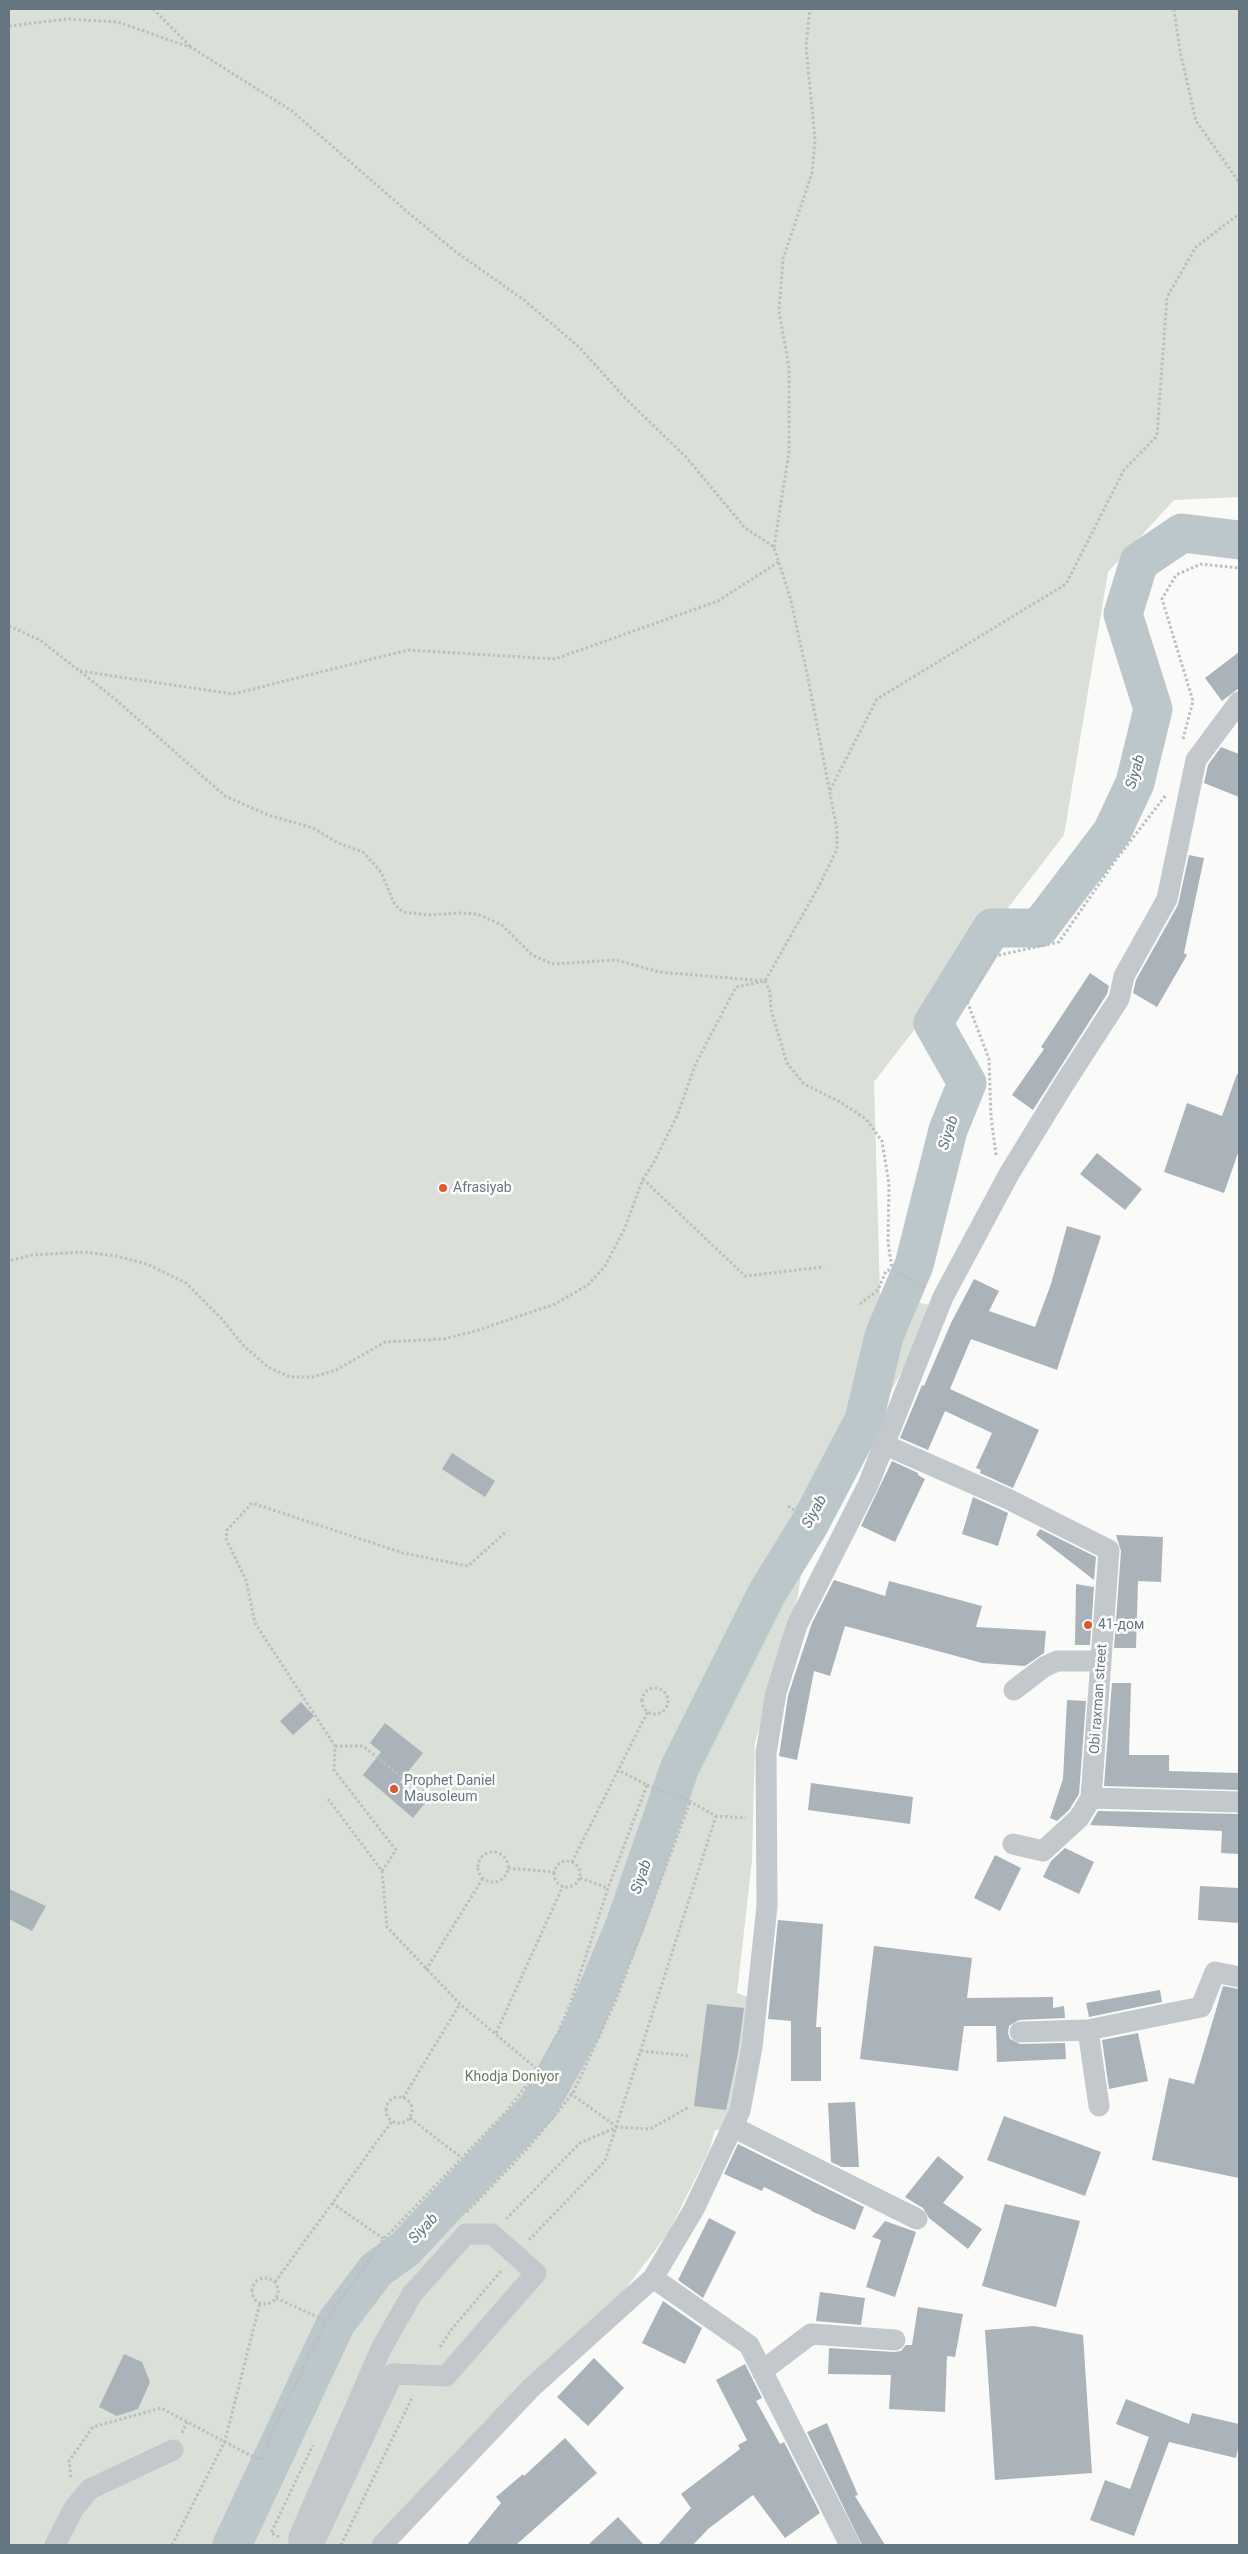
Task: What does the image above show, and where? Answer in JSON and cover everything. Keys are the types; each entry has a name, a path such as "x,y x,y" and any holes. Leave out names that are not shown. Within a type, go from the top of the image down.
{"street":[{"path":"382,2545 531,2388 653,2278 694,2209 733,2127 740,2111 752,2047 767,1906 766,1753 776,1693 797,1625 868,1485 944,1297 1001,1190 1064,1084 1119,999 1124,976 1167,899 1196,760 1239,702"},
{"name":"Obi raxman street","path":"883,1444 1008,1499 1109,1550 1092,1798"},
{"path":"1014,1690 1044,1667 1057,1661 1101,1661"},
{"path":"1013,1844 1043,1851 1079,1818 1092,1798 1239,1802"},
{"path":"1020,2032 1088,2030 1201,2007 1215,1972 1239,1978"},
{"path":"1088,2030 1099,2106"},
{"path":"733,2127 917,2219"},
{"path":"299,2545 299,2537 364,2386 381,2349 412,2294 466,2234 492,2234 536,2273 446,2376 393,2374 313,2545"},
{"path":"653,2278 749,2345 850,2545"},
{"path":"762,2371 811,2334 895,2340"},
{"path":"55,2545 74,2508 90,2489 173,2450"}],"path":[{"path":"9,1261 32,1255 84,1252 116,1256 147,1264 186,1283 220,1317 244,1346 268,1367 290,1377 313,1378 336,1370 385,1342 443,1339 476,1331 555,1304 588,1285 605,1266 624,1230 643,1179 654,1162 677,1116 696,1062 736,987 764,981 837,849 837,830 808,678 780,561 774,548 745,528 686,457 626,399 579,347 524,300 456,252 292,111 192,48 153,9"},
{"path":"774,548 789,452 789,367 779,311 782,259 812,173 815,140 806,46 810,9"},
{"path":"1174,9 1180,51 1196,122 1239,182"},
{"path":"9,26 68,19 118,22 192,48"},
{"path":"830,791 876,699 1066,584 1124,470 1157,436 1167,297 1196,247 1239,214"},
{"path":"79,670 233,694 408,650 555,659 718,602 780,561"},
{"path":"1182,745 1193,700 1162,599 1176,575 1201,564 1239,568"},
{"path":"9,626 40,640 79,670 115,699 225,796 268,815 313,828 338,843 363,852 381,872 396,905 403,912 429,915 459,912 477,914 502,925 532,955 552,964 616,960 659,972 764,981"},
{"path":"1001,1190 991,1117 989,1059 966,1001 995,956 1059,942 1115,861 1170,789"},
{"path":"764,981 770,992 771,1010 786,1063 804,1084 840,1102 866,1119 882,1141 889,1184 888,1242 892,1269"},
{"path":"643,1179 746,1276 824,1267"},
{"path":"860,1304 878,1290 886,1271 892,1269 944,1297"},
{"path":"382,1871 396,1850 334,1770 335,1746 255,1624 246,1580 226,1539 227,1530 252,1503 403,1553 468,1566 508,1530"},
{"path":"788,1506 823,1529"},
{"path":"656,1688 662,1690 667,1695 666,1708 661,1712 648,1711 644,1706 645,1694 656,1688"},
{"path":"572,1862 648,1711"},
{"path":"335,1746 363,1746 422,1793 432,1782"},
{"path":"618,1770 647,1785 684,1798 716,1816 766,1819"},
{"path":"74,2508 69,2461 93,2427 161,2408 259,2460 326,2321 384,2239 506,2112 538,2070 571,2002 608,1888 647,1785"},
{"path":"328,1799 382,1871 387,1927 460,2004 538,2070 573,2093 617,2127"},
{"path":"573,2093 616,2000 690,1802"},
{"path":"617,2127 716,1816"},
{"path":"490,1852 503,1856 508,1868 502,1879 496,1882 483,1878 479,1872 480,1859 490,1852"},
{"path":"554,1872 561,1863 572,1862"},
{"path":"554,1872 558,1883 563,1886 574,1886 580,1878 580,1870 572,1862"},
{"path":"508,1868 554,1872"},
{"path":"426,1970 483,1878"},
{"path":"580,1878 608,1888"},
{"path":"496,2033 563,1886"},
{"path":"403,2098 460,2004"},
{"path":"641,2051 691,2056"},
{"path":"398,2097 403,2098 411,2106 410,2118 400,2124 392,2122 386,2114 388,2103 398,2097"},
{"path":"492,2234 580,2143 617,2127 650,2129 689,2107"},
{"path":"410,2118 462,2158"},
{"path":"275,2282 392,2122"},
{"path":"332,2203 384,2239"},
{"path":"264,2278 275,2282 278,2287 276,2298 272,2302 260,2303 252,2295 254,2283 264,2278"},
{"path":"276,2298 326,2321"},
{"path":"172,2545 225,2441 260,2303"}],"green space":[{"name":"Afrasiyab","path":"9,9 1239,9 1239,497 1174,500 1108,572 1064,835 874,1082 880,1294 938,1307 805,1544 798,1596 755,1742 752,1861 737,1993 748,1997 733,2120 729,2130 715,2130 709,2151 668,2233 624,2291 394,2545 9,2545"}],"building":[{"path":"1239,652 1239,688 1222,701 1205,678"},
{"path":"1221,747 1239,754 1239,797 1204,783 1208,765"},
{"path":"1189,855 1204,858 1184,953 1187,955 1157,1007 1133,993 1136,980 1178,905"},
{"path":"1090,973 1109,986 1107,994 1033,1110 1012,1095 1044,1049 1041,1047"},
{"path":"1237,1074 1239,1075 1239,1150 1224,1193 1164,1172 1187,1103 1222,1116"},
{"path":"1097,1153 1142,1189 1125,1210 1080,1174"},
{"path":"1067,1226 1101,1236 1057,1370 971,1339 950,1389 1039,1430 1013,1488 980,1473 981,1470 976,1468 992,1433 945,1411 928,1450 900,1438 922,1385 924,1386 951,1323 974,1279 999,1291 989,1311 1035,1327 1051,1284"},
{"path":"452,1453 495,1481 485,1497 442,1469"},
{"path":"892,1461 918,1473 918,1475 925,1479 895,1542 861,1526"},
{"path":"973,1497 1008,1513 998,1546 962,1534"},
{"path":"1040,1529 1096,1557 1094,1580 1036,1535"},
{"path":"1116,1535 1163,1537 1161,1582 1138,1581 1136,1648 1114,1648 1121,1551"},
{"path":"834,1580 885,1596 889,1581 982,1606 976,1627 1046,1631 1044,1653 1025,1666 982,1663 845,1626 830,1676 814,1671 797,1760 779,1756 788,1696 812,1623"},
{"name":"41-дом","path":"1076,1584 1094,1587 1090,1645 1075,1645"},
{"path":"1112,1683 1131,1683 1129,1755 1169,1755 1169,1771 1239,1773 1239,1790 1104,1786"},
{"path":"1067,1700 1086,1701 1079,1794 1069,1810 1057,1821 1050,1818 1063,1779"},
{"path":"301,1702 314,1716 293,1735 280,1721"},
{"path":"385,1723 423,1753 400,1782 425,1803 413,1818 363,1775 381,1752 370,1743"},
{"path":"811,1783 913,1797 910,1824 808,1810"},
{"path":"1098,1811 1239,1814 1239,1854 1221,1853 1222,1831 1090,1825"},
{"path":"1065,1848 1094,1862 1079,1894 1043,1877 1051,1861"},
{"path":"995,1855 1021,1868 1000,1911 974,1898"},
{"path":"1200,1886 1239,1888 1239,1923 1198,1920"},
{"path":"9,1889 46,1906 32,1931 9,1919"},
{"path":"778,1920 823,1924 816,2027 821,2027 821,2081 791,2081 791,2021 768,2019"},
{"path":"874,1946 972,1958 967,1998 1053,1997 1053,2008 1064,2006 1065,2018 1019,2020 1009,2026 1008,2033 1010,2039 1020,2044 1065,2043 1066,2059 997,2062 996,2026 964,2026 958,2071 860,2059"},
{"path":"1223,1986 1239,1989 1239,2178 1152,2160 1169,2078 1194,2084"},
{"path":"1160,1990 1162,2002 1089,2017 1086,2003"},
{"path":"707,2004 744,2008 738,2053 726,2110 694,2106"},
{"path":"1138,2033 1148,2081 1109,2089 1102,2040"},
{"path":"855,2102 859,2167 842,2167 831,2162 828,2103"},
{"path":"1004,2116 1101,2152 1085,2196 987,2160"},
{"path":"738,2144 864,2207 855,2230 811,2211 764,2187 762,2191 724,2174"},
{"path":"938,2156 964,2177 943,2203 982,2229 968,2249 929,2218 923,2208 905,2197"},
{"path":"1005,2204 1080,2221 1056,2307 982,2286"},
{"path":"709,2218 736,2232 703,2298 678,2280"},
{"path":"885,2221 916,2232 895,2297 866,2287 881,2240 872,2237"},
{"path":"820,2292 865,2298 861,2325 816,2321"},
{"path":"663,2301 702,2328 685,2364 642,2343"},
{"path":"918,2307 963,2314 955,2357 947,2356 945,2412 889,2409 891,2375 828,2374 829,2348 894,2352 901,2351 906,2345 912,2345"},
{"path":"1034,2326 1083,2335 1092,2473 995,2480 985,2330"},
{"path":"124,2354 142,2362 150,2382 138,2409 117,2416 99,2407"},
{"path":"594,2358 624,2388 588,2426 557,2397"},
{"path":"745,2364 762,2398 756,2401 780,2444 784,2442 820,2513 785,2538 753,2495 708,2529 693,2545 658,2545 691,2508 681,2494 740,2449 738,2445 747,2440 716,2380"},
{"path":"1126,2399 1189,2424 1192,2413 1239,2424 1239,2443 1236,2458 1169,2442 1134,2536 1090,2520 1105,2480 1130,2489 1149,2437 1116,2424"},
{"path":"827,2423 858,2495 855,2496 885,2545 862,2545 807,2432"},
{"path":"565,2438 597,2473 516,2545 467,2545 501,2503 496,2497 523,2474 524,2476"},
{"path":"618,2517 644,2545 588,2545"}],"waterway":[{"name":"Siyab","path":"232,2545 336,2323 376,2270 405,2249 538,2107 582,2028 625,1925 680,1767 767,1593 809,1525 864,1420 884,1336 914,1265 948,1130 967,1083 933,1023 992,928 1039,928 1112,832 1135,783 1153,709 1123,614 1139,562 1182,533 1239,540"}],"place":[{"name":"Afrasiyab","path":"443,1188"},
{"name":"41-дом","path":"1088,1625"},
{"name":"Prophet Daniel Mausoleum","path":"394,1789"}],"park label":[{"name":"Khodja Doniyor","path":"512,2077"}]}
